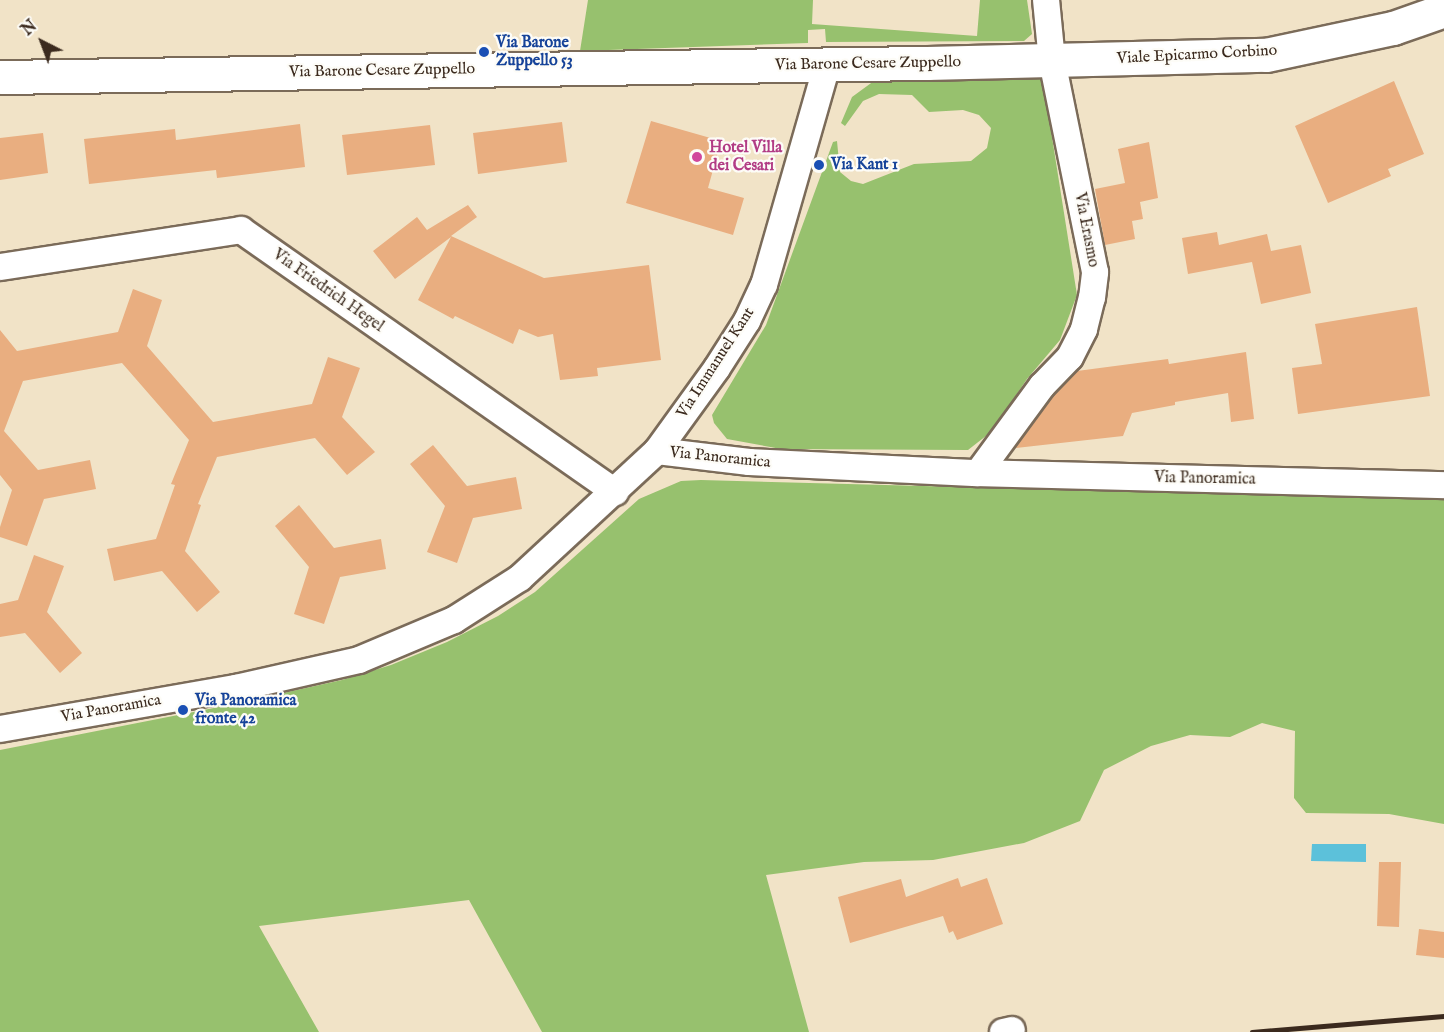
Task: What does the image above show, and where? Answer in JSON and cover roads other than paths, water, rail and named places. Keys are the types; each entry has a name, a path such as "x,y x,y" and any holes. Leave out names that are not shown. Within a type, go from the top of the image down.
{"main road":[{"name":"Viale Epicarmo Corbino","path":"1052,61 1266,55 1393,28 1444,10"},
{"name":"Via Barone Cesare Zuppello","path":"0,77 1052,61"}],"street":[{"name":"Via Erasmo","path":"978,473 1042,386 1070,357 1084,329 1092,298 1095,272 1052,61 1046,0"},
{"name":"Via Immanuel Kant","path":"657,451 717,368 747,321 764,285 827,64"},
{"name":"Via Friedrich Hegel","path":"0,267 241,230 615,492"},
{"name":"Via Panoramica","path":"0,729 236,688 359,660 454,620 520,578 657,451 749,462 978,473 1444,485"}],"water":[{"path":"1312,844 1366,844 1366,862 1311,861"}],"railway":[{"path":"1252,1032 1444,1016"}],"place":[{"name":"Via Barone Zuppello 53","path":"484,52"},
{"name":"Hotel Villa dei Cesari","path":"697,157"},
{"name":"Via Kant 1","path":"819,165"},
{"name":"Via Panoramica fronte 42","path":"183,710"}]}
